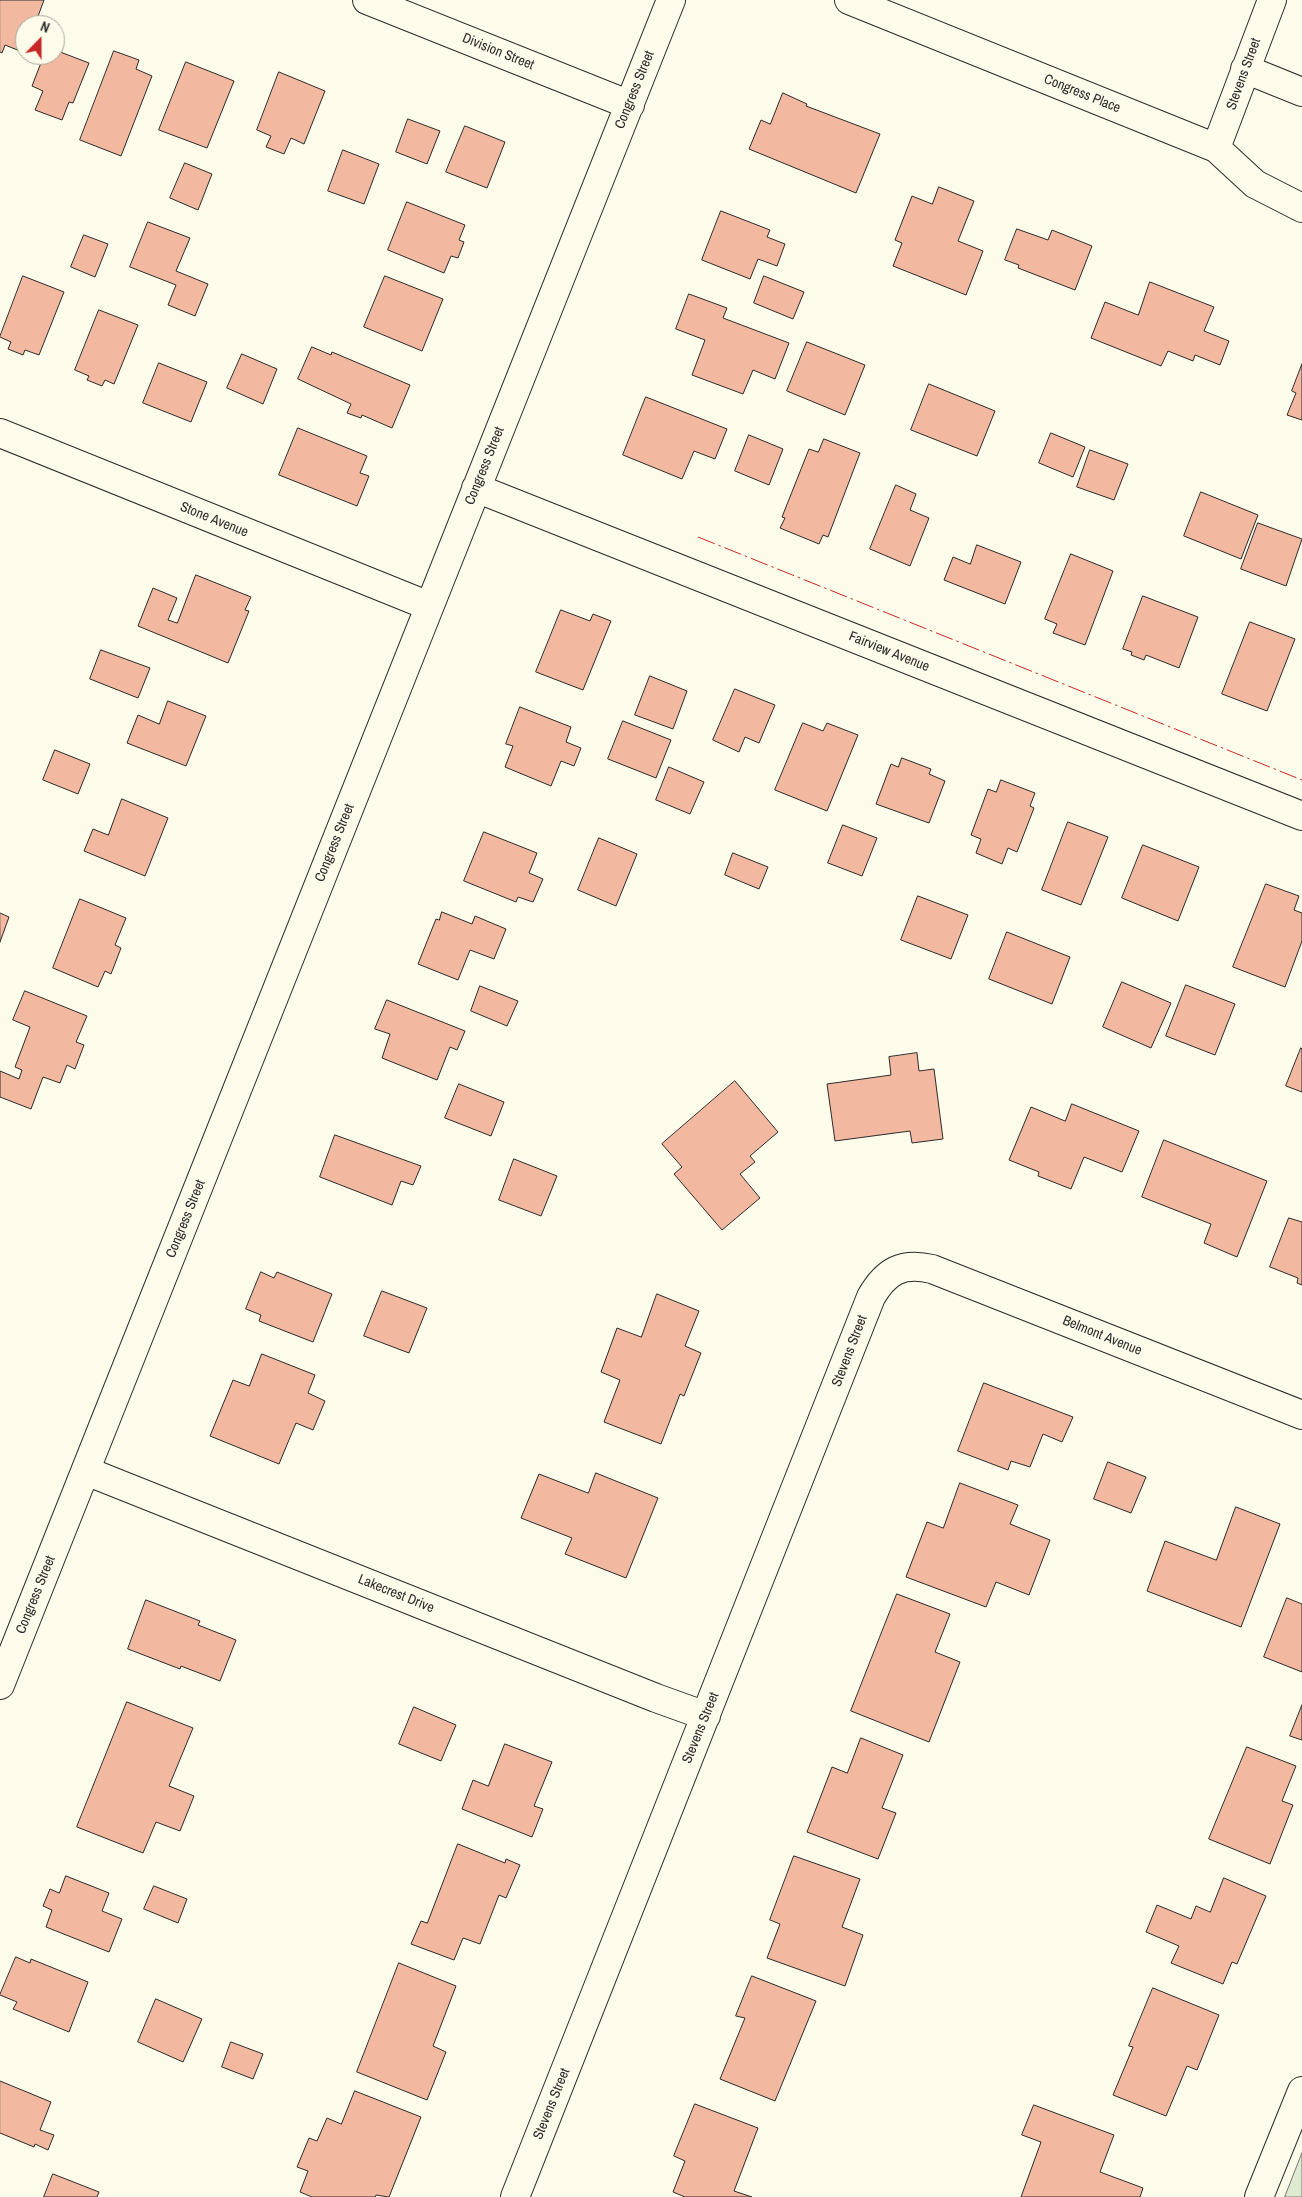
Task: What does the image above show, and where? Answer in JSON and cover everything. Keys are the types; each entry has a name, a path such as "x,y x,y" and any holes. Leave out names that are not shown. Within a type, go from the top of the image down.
{"street":[{"name":"Division Street","path":"367,0 630,105"},
{"name":"Congress Street","path":"0,1685 630,105 670,0"},
{"name":"Congress Place","path":"849,0 1216,148 1255,184 1302,208"},
{"name":"Stevens Street","path":"1216,148 1272,0"},
{"path":"1245,69 1302,92"},
{"name":"Stone Avenue","path":"0,433 430,606"},
{"name":"Fairview Avenue","path":"476,488 1302,816"},
{"name":"Belmont Avenue","path":"900,1268 920,1266 932,1269 1302,1415"},
{"name":"Stevens Street","path":"515,2197 871,1297 881,1281 900,1268"},
{"name":"Lakecrest Drive","path":"86,1471 656,1698 706,1716"},
{"path":"1259,2197 1302,2091"}],"green space":[{"path":"1302,2153 1302,2197 1285,2197"}],"building":[{"path":"0,0 44,0 38,15 15,15 15,49 5,45 2,53 0,52"},
{"path":"114,51 139,60 136,69 152,76 121,156 80,140"},
{"path":"65,54 89,63 73,103 69,102 62,120 35,110 43,91 32,86 40,65 65,65"},
{"path":"186,62 234,81 207,148 159,130"},
{"path":"279,72 325,91 304,144 291,138 284,154 266,147 271,136 257,130"},
{"path":"783,93 807,104 806,106 880,134 856,193 749,149 761,120 770,124"},
{"path":"408,119 440,131 427,164 396,152"},
{"path":"465,126 505,142 487,188 446,172"},
{"path":"343,150 379,164 364,204 328,191"},
{"path":"185,163 212,174 198,210 170,198"},
{"path":"939,187 974,201 958,241 983,251 966,295 893,266 902,243 895,240 912,196 932,204"},
{"path":"407,202 465,225 459,240 464,242 458,258 451,256 444,273 388,250"},
{"path":"721,211 770,230 767,237 785,244 777,266 758,259 750,279 702,260"},
{"path":"148,222 190,238 176,271 208,284 195,316 168,305 176,285 130,267"},
{"path":"1017,229 1048,240 1052,230 1092,246 1075,290 1018,268 1019,265 1005,260"},
{"path":"84,235 108,244 95,277 71,267"},
{"path":"23,276 64,292 39,355 25,350 23,355 8,349 11,342 0,337"},
{"path":"385,276 443,299 422,351 364,327"},
{"path":"764,276 804,292 793,319 754,303"},
{"path":"1150,282 1214,307 1204,331 1229,341 1220,365 1195,355 1193,361 1168,351 1161,366 1091,338 1105,302 1138,315"},
{"path":"689,294 727,308 723,318 789,343 775,379 753,370 743,394 692,375 705,340 676,329"},
{"path":"99,310 138,325 114,384 105,380 102,386 87,380 89,376 75,370"},
{"path":"807,342 865,365 845,415 787,391"},
{"path":"312,347 331,355 332,352 410,385 392,428 362,415 361,418 347,413 351,404 298,379"},
{"path":"242,354 277,369 263,404 227,388"},
{"path":"159,363 207,382 191,422 143,403"},
{"path":"1302,364 1302,420 1287,415 1296,393 1292,391"},
{"path":"929,384 995,411 977,456 911,430"},
{"path":"646,397 727,429 715,459 694,451 682,479 623,455"},
{"path":"298,428 367,456 360,473 369,476 357,506 279,475"},
{"path":"1051,433 1085,447 1073,477 1039,463"},
{"path":"749,435 783,449 769,485 735,471"},
{"path":"824,439 860,453 828,537 823,535 819,544 780,528 785,518 782,517 809,449 818,452"},
{"path":"1090,450 1128,464 1114,500 1077,487"},
{"path":"896,485 916,494 910,510 929,518 910,566 870,549"},
{"path":"1201,492 1258,515 1241,559 1184,536"},
{"path":"1258,523 1302,539 1286,586 1241,569"},
{"path":"977,545 1021,562 1005,604 944,580 953,557 970,564"},
{"path":"1071,554 1113,571 1085,645 1053,633 1057,624 1045,619"},
{"path":"196,575 251,597 245,610 249,611 228,663 138,626 153,588 177,598 168,620 177,623"},
{"path":"1143,596 1198,617 1179,668 1146,655 1144,660 1131,655 1132,652 1123,649"},
{"path":"561,610 590,621 593,614 611,621 583,690 536,672"},
{"path":"1250,622 1295,639 1267,711 1222,694"},
{"path":"101,650 150,668 138,698 90,679"},
{"path":"650,676 687,691 673,729 635,715"},
{"path":"735,689 775,705 759,743 745,737 739,752 713,740"},
{"path":"168,701 206,716 186,766 127,743 138,715 159,724"},
{"path":"520,707 571,727 566,742 581,748 574,766 561,761 551,786 505,767 513,746 506,744"},
{"path":"623,721 671,740 656,778 608,759"},
{"path":"803,723 823,731 827,723 858,735 827,811 775,790"},
{"path":"55,750 90,764 78,794 43,780"},
{"path":"902,758 931,769 929,774 945,781 929,823 876,804 891,764 898,767"},
{"path":"669,767 704,782 690,814 656,800"},
{"path":"1001,780 1035,793 1030,806 1034,808 1017,852 1008,848 1002,864 976,853 981,839 971,835 988,789 996,792"},
{"path":"122,799 168,818 145,876 84,851 93,829 108,835"},
{"path":"1068,822 1108,837 1081,905 1042,890"},
{"path":"843,825 877,838 862,876 828,863"},
{"path":"484,832 537,853 529,873 543,879 533,902 518,897 516,902 464,881"},
{"path":"599,838 637,854 616,906 578,890"},
{"path":"1143,845 1199,867 1178,921 1122,898"},
{"path":"733,853 768,867 759,889 725,875"},
{"path":"1266,884 1299,896 1294,910 1302,913 1302,941 1285,987 1233,967"},
{"path":"918,896 968,915 951,959 901,940"},
{"path":"80,899 126,918 115,945 121,948 111,974 105,971 98,987 53,968"},
{"path":"442,912 472,924 475,916 506,929 494,959 470,950 458,980 418,964 436,919 439,920"},
{"path":"0,913 9,917 0,942"},
{"path":"1007,932 1070,957 1052,1004 989,979"},
{"path":"1122,982 1171,1003 1151,1048 1103,1027"},
{"path":"1186,985 1235,1004 1215,1055 1166,1036"},
{"path":"480,986 518,1001 507,1026 471,1011"},
{"path":"25,991 87,1016 76,1042 84,1045 75,1069 67,1065 60,1083 43,1077 31,1109 0,1097 0,1071 19,1079 22,1070 15,1067 30,1027 13,1020"},
{"path":"387,1000 465,1031 457,1050 450,1047 437,1080 382,1058 390,1034 375,1029"},
{"path":"1302,1049 1302,1092 1286,1086"},
{"path":"917,1053 919,1071 934,1069 943,1139 912,1143 910,1131 835,1141 827,1084 891,1075 889,1057"},
{"path":"735,1081 778,1132 750,1156 755,1162 740,1174 760,1198 722,1230 674,1174 682,1167 662,1144"},
{"path":"459,1084 504,1102 491,1136 445,1118"},
{"path":"1072,1104 1139,1131 1122,1172 1084,1157 1071,1189 1038,1176 1039,1172 1009,1160 1031,1107 1065,1121"},
{"path":"335,1135 421,1166 413,1185 401,1181 392,1205 320,1177"},
{"path":"1164,1140 1267,1181 1237,1257 1204,1243 1211,1224 1142,1197"},
{"path":"514,1159 557,1176 541,1216 499,1200"},
{"path":"1289,1218 1302,1222 1302,1285 1297,1283 1298,1278 1270,1267"},
{"path":"261,1272 274,1278 277,1272 332,1294 313,1342 259,1321 261,1315 246,1309"},
{"path":"382,1291 427,1308 409,1353 364,1336"},
{"path":"657,1294 699,1311 685,1346 701,1353 684,1396 680,1394 661,1444 604,1422 620,1380 601,1372 617,1328 641,1337"},
{"path":"262,1354 315,1375 308,1393 325,1401 313,1430 296,1423 279,1464 210,1436 233,1380 249,1386"},
{"path":"984,1383 1073,1417 1062,1442 1043,1434 1030,1467 1011,1461 1008,1470 958,1451"},
{"path":"1108,1462 1146,1477 1131,1513 1094,1499"},
{"path":"596,1473 658,1498 626,1578 565,1554 572,1538 521,1518 539,1474 588,1493"},
{"path":"960,1483 1018,1505 1010,1524 1050,1540 1029,1595 996,1582 986,1607 906,1577 927,1522 943,1528"},
{"path":"1236,1507 1280,1524 1241,1627 1147,1591 1165,1541 1216,1560"},
{"path":"897,1594 950,1614 935,1652 960,1662 929,1742 851,1711"},
{"path":"1287,1598 1302,1604 1302,1672 1264,1657"},
{"path":"146,1600 200,1621 198,1625 236,1640 220,1681 181,1666 180,1669 128,1649"},
{"path":"127,1702 193,1728 169,1786 194,1796 180,1831 156,1822 143,1853 77,1827"},
{"path":"1302,1705 1302,1740 1290,1736"},
{"path":"414,1707 456,1725 441,1761 399,1744"},
{"path":"861,1738 903,1755 882,1808 896,1813 878,1859 807,1832 832,1767 847,1773"},
{"path":"505,1744 552,1762 534,1806 543,1809 532,1837 462,1809 473,1780 488,1786"},
{"path":"1247,1747 1296,1766 1282,1801 1293,1805 1270,1864 1209,1839"},
{"path":"458,1844 505,1863 506,1859 520,1865 506,1898 499,1895 480,1944 463,1938 454,1960 411,1944 421,1921 427,1923"},
{"path":"794,1856 860,1879 842,1927 863,1935 845,1986 767,1958 780,1924 770,1920"},
{"path":"66,1876 109,1893 102,1911 122,1919 109,1952 46,1927 52,1910 43,1906 50,1889 59,1893"},
{"path":"1224,1878 1266,1896 1237,1964 1232,1962 1223,1984 1171,1963 1179,1946 1146,1932 1157,1905 1191,1919 1196,1906 1210,1912"},
{"path":"154,1886 187,1899 178,1923 144,1909"},
{"path":"16,1957 30,1963 31,1959 88,1982 69,2032 13,2009 17,2002 0,1995"},
{"path":"399,1963 456,1986 433,2046 446,2052 427,2100 357,2072"},
{"path":"752,1976 816,2001 775,2101 720,2079 745,2018 736,2016"},
{"path":"1153,1988 1219,2015 1197,2070 1187,2066 1166,2116 1113,2095 1133,2047 1129,2046"},
{"path":"156,1999 202,2019 183,2062 138,2042"},
{"path":"231,2042 263,2054 253,2079 222,2067"},
{"path":"0,2081 51,2102 40,2130 54,2135 48,2150 35,2144 34,2147 0,2133"},
{"path":"355,2091 421,2117 389,2197 376,2195 375,2197 312,2197 300,2192 308,2171 297,2167 309,2138 317,2141 327,2118 341,2124"},
{"path":"695,2104 758,2128 734,2191 752,2197 685,2197 673,2192 685,2161 674,2156"},
{"path":"1034,2105 1114,2135 1100,2172 1143,2188 1140,2197 1021,2197 1041,2142 1022,2135"},
{"path":"53,2174 99,2192 97,2197 44,2197"}],"power":[{"path":"698,537 1302,780"}]}
